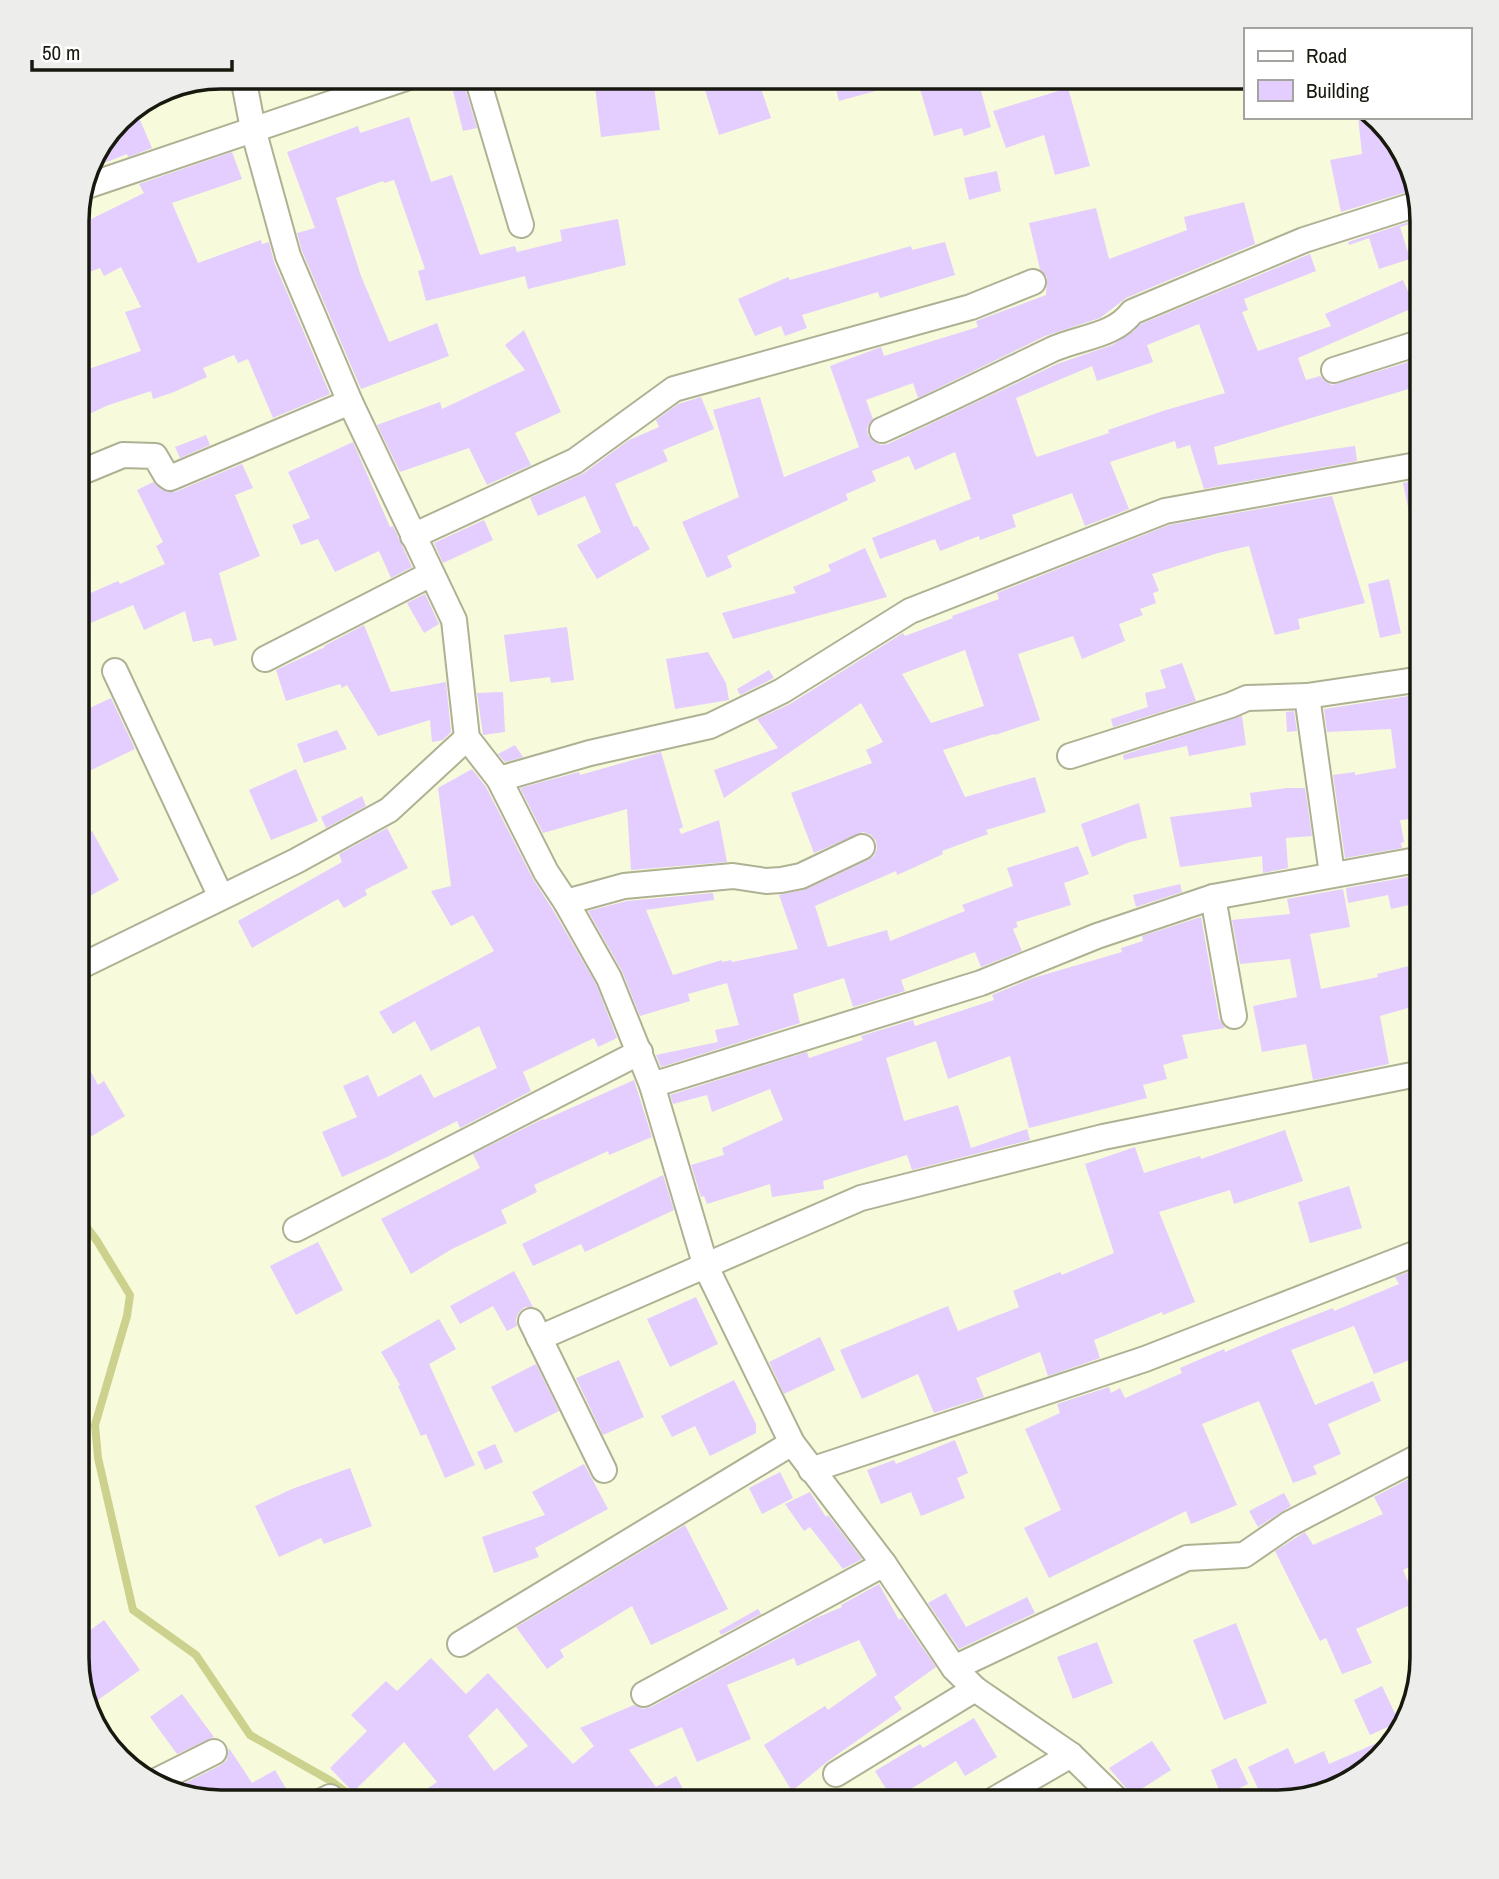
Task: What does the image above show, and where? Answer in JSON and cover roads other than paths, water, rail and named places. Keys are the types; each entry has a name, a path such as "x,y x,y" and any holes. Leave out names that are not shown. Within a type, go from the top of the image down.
{"street":[{"path":"246,90 253,129 288,256 350,402 454,620 467,738 499,779 546,872 609,978 652,1085 706,1267 792,1443 884,1564 954,1668 975,1689 1071,1755 1107,1790"},
{"path":"95,183 371,90"},
{"path":"481,90 521,225"},
{"path":"882,430 993,380 1054,348 1119,326 1132,312 1304,240 1409,207"},
{"path":"413,536 575,461 674,388 971,307 1033,282"},
{"path":"1334,370 1410,346"},
{"path":"90,468 123,454 155,456 170,478 350,402"},
{"path":"499,779 590,753 710,726 782,691 910,611 1165,511 1410,466"},
{"path":"265,659 431,574"},
{"path":"115,671 221,897"},
{"path":"1070,756 1247,698 1307,696 1410,681"},
{"path":"1307,696 1332,874"},
{"path":"89,962 296,861 389,810 467,738"},
{"path":"566,902 624,886 733,876 766,881 781,880 801,876 862,848"},
{"path":"652,1085 981,983 1097,936 1213,898 1410,861"},
{"path":"1213,898 1234,1016"},
{"path":"296,1229 640,1052"},
{"path":"604,1470 535,1329 706,1267 861,1198 1103,1137 1410,1075"},
{"path":"811,1470 1145,1359 1410,1256"},
{"path":"460,1644 792,1443"},
{"path":"954,1668 1187,1558 1244,1555 1289,1524 1410,1460"},
{"path":"644,1694 884,1564"},
{"path":"836,1774 975,1689"},
{"path":"165,1777 214,1752"},
{"path":"1011,1790 1071,1755"}],"waterway":[{"path":"89,1231 130,1295 127,1316 95,1425 98,1458 133,1610 196,1655 250,1735 343,1790"}]}
